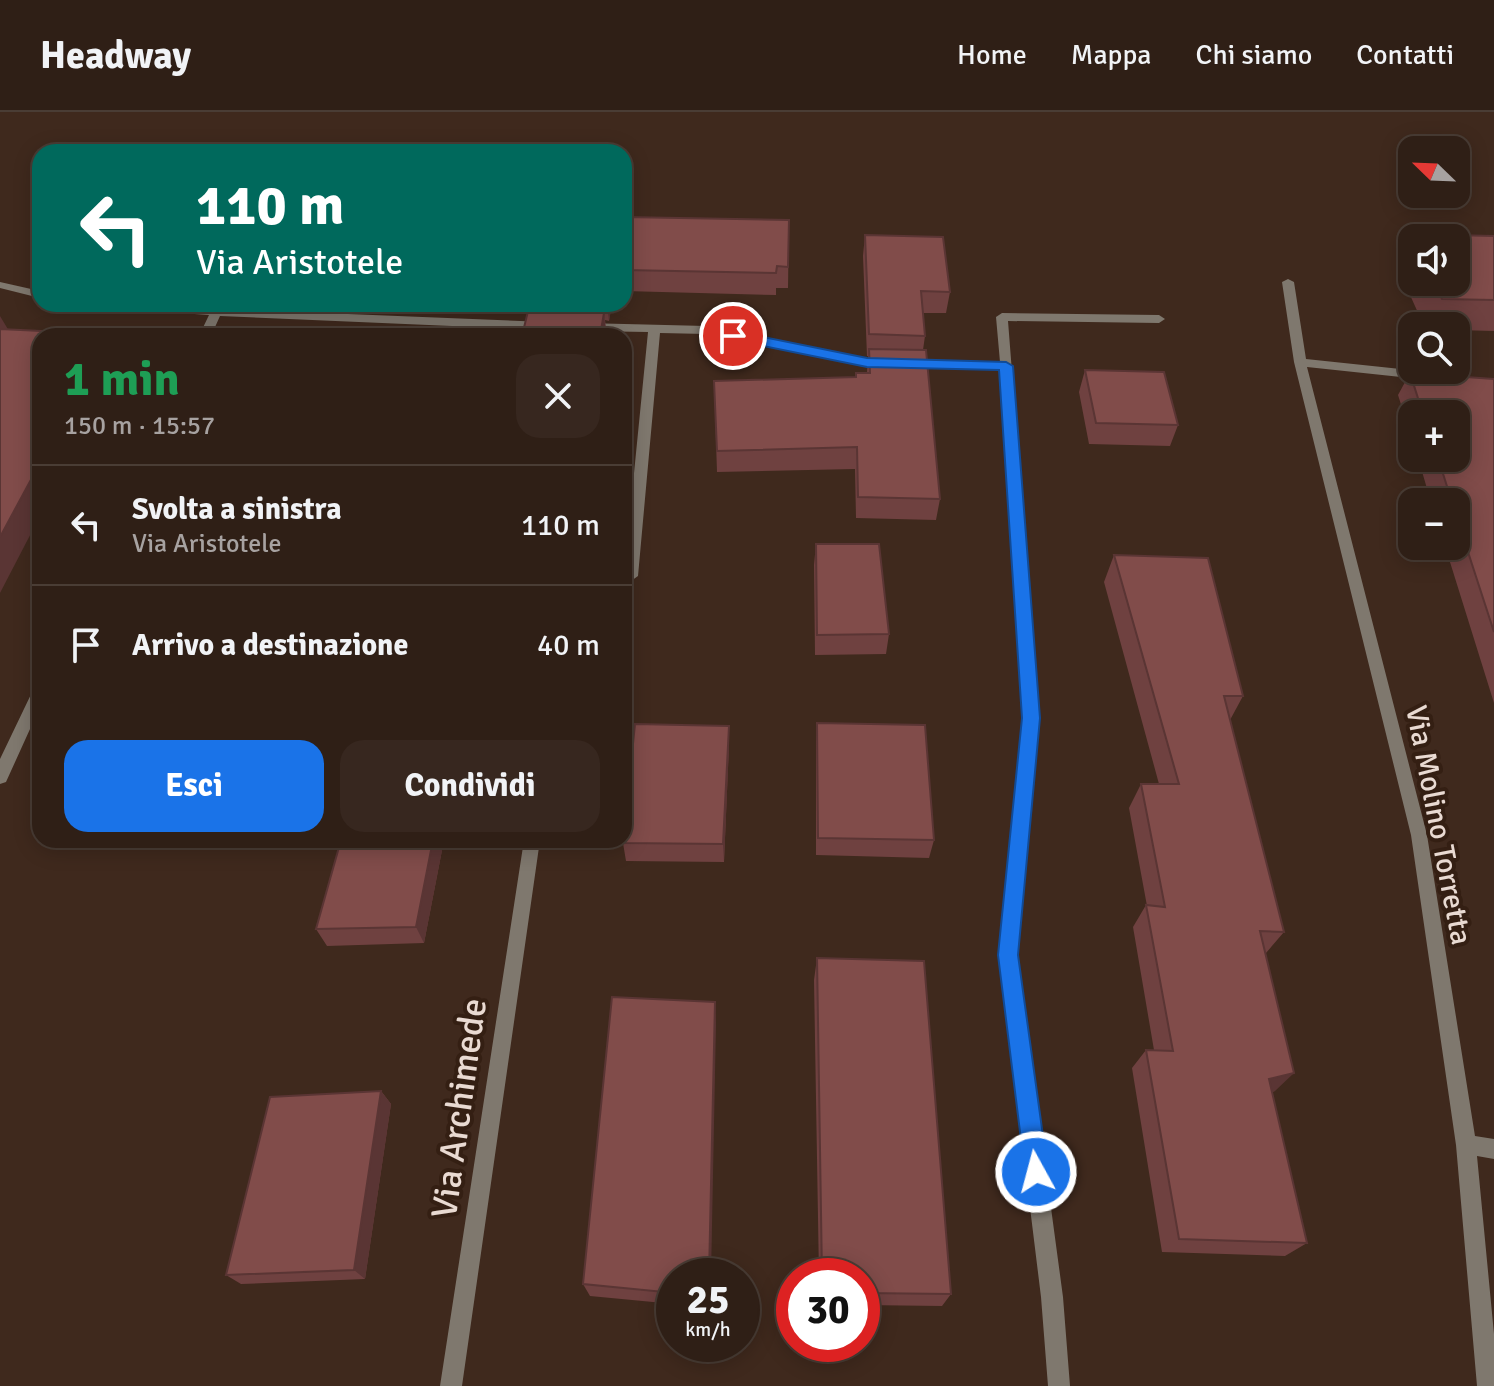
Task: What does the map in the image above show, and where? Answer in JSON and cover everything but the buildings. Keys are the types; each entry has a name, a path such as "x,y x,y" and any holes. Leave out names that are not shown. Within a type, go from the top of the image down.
{"street":[{"name":"Via Molino Torretta","path":"1288,282 1300,362 1419,835 1466,1145 1488,1386"},
{"path":"0,285 32,293"},
{"path":"239,312 429,323 616,328"},
{"path":"1059,1386 1052,1297 1008,955 1031,718 1002,317 1159,319"},
{"path":"632,328 706,330 867,363 1006,366"},
{"path":"632,565 654,329"},
{"path":"1300,362 1398,373"},
{"path":"0,777 32,707"},
{"name":"Via Archimede","path":"451,1386 531,848"},
{"path":"1466,1145 1494,1149"}],"shaded area":[{"path":"428,312 473,312 472,314"}],"route":[{"path":"733,336 867,363 1006,366 1031,718 1008,955 1036,1172"}]}
